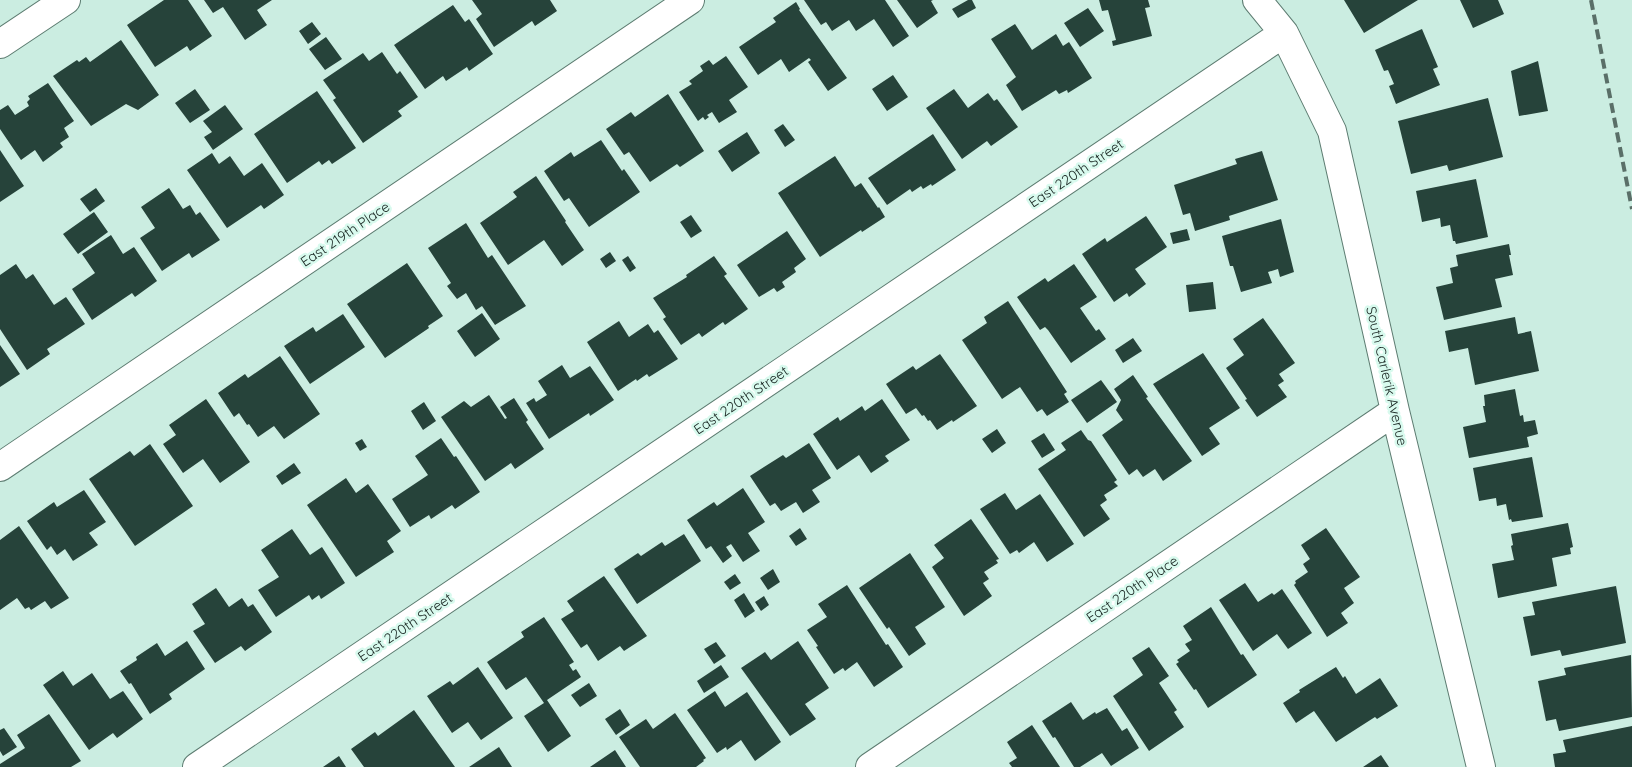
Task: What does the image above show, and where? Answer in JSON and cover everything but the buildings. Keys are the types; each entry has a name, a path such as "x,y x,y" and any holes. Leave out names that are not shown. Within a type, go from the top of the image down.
{"street":[{"path":"0,44 66,0"},
{"name":"East 219th Place","path":"0,467 690,0"},
{"name":"South Carlerik Avenue","path":"1257,0 1284,33 1332,131 1395,411 1481,767"},
{"name":"East 220th Street","path":"197,767 1284,33"},
{"name":"East 220th Place","path":"870,767 1395,411"}],"railway":[{"path":"1591,0 1632,209"}]}
